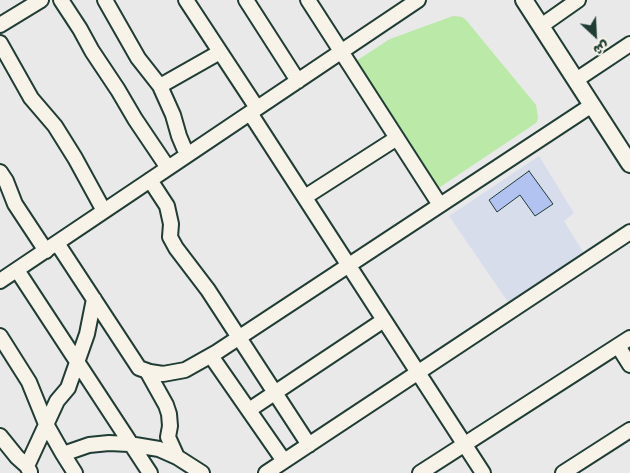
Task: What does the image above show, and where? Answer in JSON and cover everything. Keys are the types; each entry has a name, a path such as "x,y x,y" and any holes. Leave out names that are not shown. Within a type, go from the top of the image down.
{"street":[{"path":"0,25 41,0"},
{"path":"61,0 134,118 168,168"},
{"path":"105,0 138,58 160,86 174,115 179,136 187,155"},
{"path":"186,0 220,52 304,197 483,473"},
{"path":"246,0 298,81"},
{"path":"308,0 440,205"},
{"path":"0,281 418,0"},
{"path":"524,0 630,164"},
{"path":"541,26 578,0"},
{"path":"0,43 32,98 55,126 104,211"},
{"path":"576,80 630,44"},
{"path":"160,86 220,52"},
{"path":"0,172 6,181 15,204 94,300 139,368 163,374 185,370 211,356 592,105"},
{"path":"304,197 397,138"},
{"path":"150,180 167,206 171,224 170,237 176,248 208,290 309,445"},
{"path":"266,473 282,466 309,445 630,232"},
{"path":"17,270 150,473"},
{"path":"0,436 29,470 46,424 57,401 68,388 78,362 87,334 94,300"},
{"path":"248,410 384,320"},
{"path":"0,336 29,382 46,424 75,473"},
{"path":"420,473 630,338"},
{"path":"618,346 630,365"},
{"path":"211,356 248,410 282,466"},
{"path":"147,371 166,405 170,426 168,437 177,457"},
{"path":"563,473 630,430"},
{"path":"63,454 89,445 109,443 132,445 159,449 177,457 202,473"}],"shaded area":[{"path":"539,156 574,213 564,221 585,255 510,305 449,216"}],"green space":[{"path":"453,16 462,17 466,20 536,105 538,117 537,122 533,125 437,189 356,61 390,39"}],"building":[{"path":"529,171 553,204 535,216 520,195 497,212 489,200"}]}
